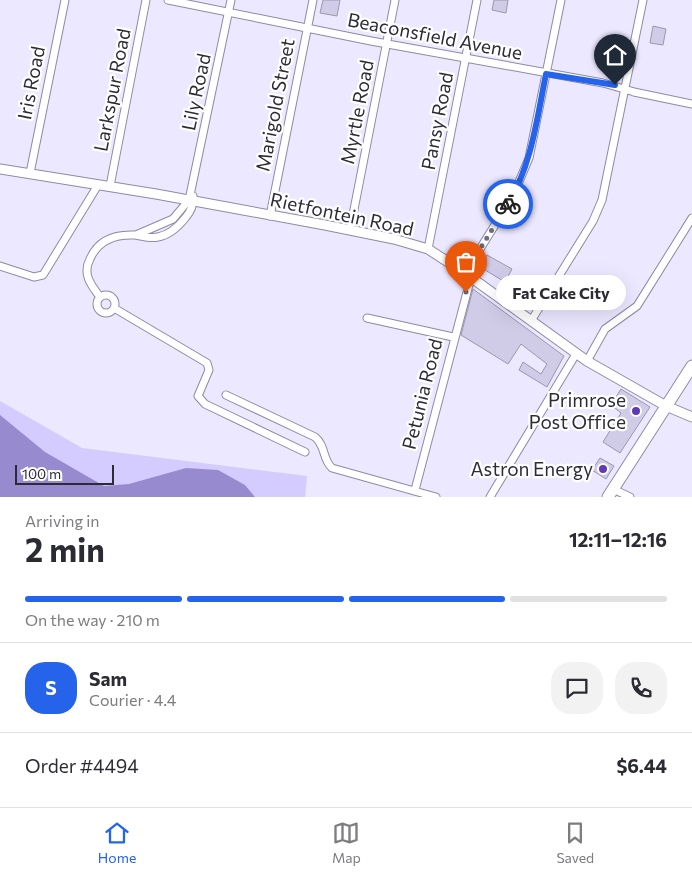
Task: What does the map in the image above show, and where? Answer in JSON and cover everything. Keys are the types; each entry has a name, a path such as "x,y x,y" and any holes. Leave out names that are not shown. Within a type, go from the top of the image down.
{"main road":[{"path":"611,493 692,366"}],"street":[{"name":"Iris Road","path":"30,173 65,0"},
{"name":"Larkspur Road","path":"110,186 146,0"},
{"name":"Beaconsfield Avenue","path":"168,0 692,104"},
{"name":"Lily Road","path":"192,197 231,0"},
{"name":"Marigold Street","path":"270,216 312,0"},
{"name":"Myrtle Road","path":"350,230 395,0"},
{"name":"Pansy Road","path":"428,250 477,0"},
{"name":"Petunia Road","path":"415,490 468,275 521,180 529,158 561,0"},
{"path":"531,321 598,212 607,183 643,0"},
{"name":"Rietfontein Road","path":"0,169 98,185 192,197 270,216 394,239 428,250 468,275 586,361 666,406 692,417"},
{"path":"0,266 34,278 43,275 98,185"},
{"path":"100,297 87,275 91,255 106,239 136,235 154,238 168,233 186,217 192,197"},
{"path":"586,361 605,329 637,306 692,218"},
{"path":"110,296 115,301 114,308 108,312 100,310 97,304 100,297 110,296"},
{"path":"114,308 207,363 210,370 198,396 206,404 305,452"},
{"path":"367,318 453,337"},
{"path":"490,497 576,354"},
{"path":"226,394 315,437 322,444 326,461 332,468 436,497"},
{"path":"611,493 630,497"}],"shaded area":[{"path":"0,401 82,448 307,476 305,497 0,497"},
{"path":"0,415 45,452 104,486 129,484 186,468 218,470 245,485 255,497 0,497"}],"building":[{"path":"323,0 340,0 337,16 320,13"},
{"path":"494,0 508,0 506,13 492,10"},
{"path":"653,26 666,29 663,45 650,43"},
{"path":"487,255 512,269 505,282 480,267"},
{"path":"473,289 564,356 547,387 519,370 523,362 541,374 547,364 521,344 508,364 461,335"},
{"path":"621,389 650,407 620,453 603,442 621,413 611,405"},
{"path":"600,458 614,466 606,479 592,470"}],"way so far":[{"path":"466,292 470,277 465,273 508,204"}],"place":[{"name":"Fat Cake City","path":"466,292"},
{"name":"Primrose Post Office","path":"636,411"},
{"name":"Astron Energy","path":"603,469"}],"route":[{"path":"508,204 521,180 529,158 546,74 615,85"}]}
